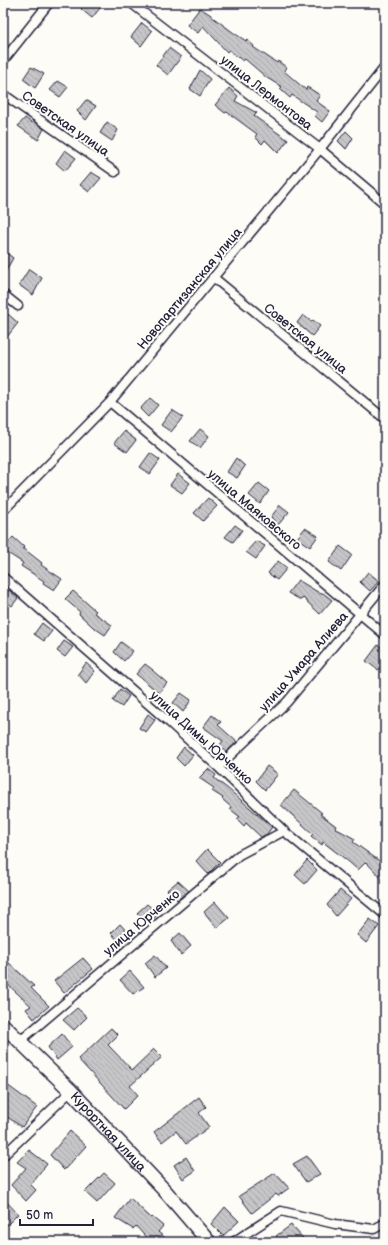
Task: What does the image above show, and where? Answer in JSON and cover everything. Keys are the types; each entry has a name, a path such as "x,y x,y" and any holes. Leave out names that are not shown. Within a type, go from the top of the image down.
{"main road":[{"name":"Курортная улица","path":"3,1025 71,1091 166,1192 209,1242"}],"street":[{"path":"3,61 49,3"},
{"name":"улица Лермонтова","path":"131,3 320,149 385,204"},
{"name":"Новопартизанская улица","path":"3,511 110,402 320,149 384,69"},
{"name":"Советская улица","path":"3,94 115,172"},
{"name":"Советская улица","path":"213,277 385,419"},
{"path":"3,294 18,306"},
{"name":"улица Маяковского","path":"110,402 385,635"},
{"name":"улица Димы Юрченко","path":"3,577 218,767 284,831 385,916"},
{"name":"улица Умара Алиева","path":"218,767 287,702 385,584"},
{"name":"улица Юрченко","path":"20,1041 239,855 284,831"},
{"path":"3,1156 71,1091"},
{"path":"233,1242 281,1211 335,1224 374,1229 385,1223"}],"building":[{"path":"85,3 104,3 92,18 81,9"},
{"path":"200,8 234,33 246,41 247,40 254,46 253,47 277,63 278,61 286,67 284,71 306,90 307,87 320,95 316,101 330,111 322,122 315,116 317,112 292,95 290,98 280,89 282,87 267,78 245,59 243,61 229,50 227,52 203,26 198,33 187,25"},
{"path":"142,23 152,31 141,46 131,37"},
{"path":"169,48 181,57 168,75 156,65"},
{"path":"31,67 44,74 35,88 23,79"},
{"path":"200,70 210,79 200,96 190,89"},
{"path":"58,81 68,87 60,97 50,90"},
{"path":"229,88 238,96 235,101 257,113 254,116 288,140 278,153 265,140 262,144 255,137 257,134 215,105"},
{"path":"86,100 96,106 86,120 77,111"},
{"path":"25,118 32,123 33,121 44,129 38,140 18,126"},
{"path":"107,122 118,130 112,141 100,133"},
{"path":"346,131 353,138 346,149 338,141"},
{"path":"65,150 76,158 65,171 56,163"},
{"path":"91,172 101,178 89,192 80,185"},
{"path":"3,250 13,258 3,276"},
{"path":"29,269 42,278 33,295 19,285"},
{"path":"8,314 18,323 3,342 3,320"},
{"path":"303,315 312,322 313,320 320,326 312,336 297,323"},
{"path":"150,398 158,405 148,417 140,409"},
{"path":"172,410 183,417 171,432 161,425"},
{"path":"200,429 209,436 200,448 190,441"},
{"path":"124,431 136,440 127,452 114,443"},
{"path":"150,453 160,460 150,474 140,467"},
{"path":"236,458 245,466 237,478 227,472"},
{"path":"178,474 190,483 182,493 170,485"},
{"path":"259,483 269,491 260,504 249,495"},
{"path":"208,498 217,506 203,521 194,513"},
{"path":"280,505 289,512 278,525 271,517"},
{"path":"235,525 242,530 233,542 225,537"},
{"path":"305,528 318,536 310,547 297,538"},
{"path":"13,537 24,547 23,548 42,563 41,565 62,579 54,590 43,583 44,581 21,566 23,563 3,550 3,548"},
{"path":"256,541 265,546 256,559 246,552"},
{"path":"340,546 352,555 341,571 329,562"},
{"path":"278,561 287,568 277,580 268,573"},
{"path":"368,572 379,581 370,591 360,582"},
{"path":"298,580 321,594 323,593 332,600 320,614 303,598 301,600 288,593"},
{"path":"9,590 18,598 12,606 3,599"},
{"path":"73,591 96,611 94,613 112,625 105,635 93,627 79,614 80,612 65,599"},
{"path":"42,623 52,631 44,641 34,634"},
{"path":"64,641 73,647 65,657 57,651"},
{"path":"121,642 133,651 124,661 114,652"},
{"path":"378,645 385,650 385,661 378,670 366,661"},
{"path":"86,663 95,671 86,683 78,674"},
{"path":"145,664 167,683 159,693 136,674"},
{"path":"120,689 129,696 122,707 113,701"},
{"path":"181,693 191,700 183,712 173,703"},
{"path":"148,714 155,720 146,732 139,728"},
{"path":"212,715 221,722 218,725 237,742 226,752 219,746 223,741 203,727"},
{"path":"184,747 193,755 184,766 176,758"},
{"path":"267,766 278,774 265,790 256,781"},
{"path":"208,769 216,775 214,778 272,827 267,834 261,837 246,823 244,826 237,819 240,817 230,809 231,807 222,799 223,798 212,791 214,788 199,778"},
{"path":"294,790 322,813 320,814 336,826 335,828 355,839 353,842 385,865 385,882 366,862 358,870 323,842 322,845 311,836 313,834 281,805"},
{"path":"207,849 220,862 208,874 196,861"},
{"path":"307,860 317,870 305,884 295,875"},
{"path":"178,881 189,891 177,900 167,890"},
{"path":"340,890 351,899 336,916 327,905"},
{"path":"215,902 229,918 217,928 204,912"},
{"path":"147,904 158,914 149,924 137,913"},
{"path":"370,919 379,926 366,943 357,935"},
{"path":"120,924 132,937 122,945 111,933"},
{"path":"180,933 191,946 181,955 171,941"},
{"path":"155,955 166,968 155,977 145,963"},
{"path":"83,958 93,969 64,993 54,981"},
{"path":"8,962 34,986 31,988 49,1006 34,1019 26,1009 31,1006 3,980 3,967"},
{"path":"130,971 144,987 133,994 120,980"},
{"path":"77,1008 87,1017 74,1030 63,1020"},
{"path":"111,1028 118,1035 108,1045 132,1070 154,1049 162,1057 130,1086 138,1095 124,1109 78,1059"},
{"path":"62,1034 72,1047 57,1060 48,1047"},
{"path":"3,1082 37,1107 22,1127 3,1114"},
{"path":"199,1097 206,1107 199,1113 209,1127 186,1144 176,1131 162,1142 154,1132"},
{"path":"70,1131 86,1146 64,1170 50,1155"},
{"path":"29,1150 47,1164 31,1185 36,1190 26,1201 11,1185 26,1168 17,1162"},
{"path":"307,1156 320,1174 306,1182 293,1164"},
{"path":"186,1157 195,1171 183,1179 174,1165"},
{"path":"104,1173 115,1183 97,1203 85,1192"},
{"path":"275,1173 289,1188 278,1196 276,1194 252,1213 239,1196"},
{"path":"3,1198 18,1214 3,1229"},
{"path":"130,1198 151,1218 152,1217 163,1226 158,1232 170,1242 150,1242 136,1226 133,1229 115,1218"},
{"path":"225,1207 239,1221 223,1236 211,1224"},
{"path":"291,1225 303,1238 297,1242 281,1242 276,1236"}]}
